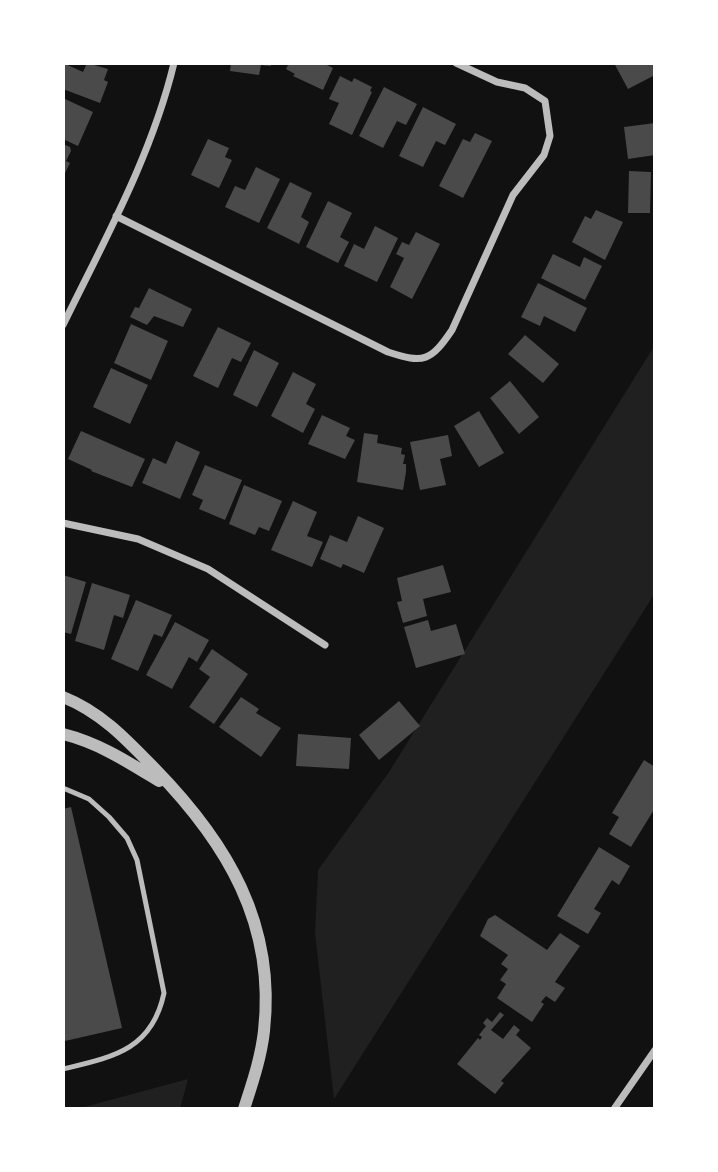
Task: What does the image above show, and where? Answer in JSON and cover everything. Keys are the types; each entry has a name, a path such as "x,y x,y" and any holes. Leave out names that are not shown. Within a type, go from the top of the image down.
{"street":[{"path":"63,325 116,216 158,116 174,63"},
{"path":"116,216 388,352 406,358 426,358 439,349 452,330 513,195 544,155 550,136 545,101 525,88 497,82 456,63"},
{"path":"63,523 138,539 208,569 325,645"},
{"path":"63,697 112,725 177,792 212,834 235,873 257,928 265,979 264,1031 255,1075 244,1109"},
{"path":"63,734 117,755 177,792"},
{"path":"614,1109 655,1050"}],"lane":[{"path":"63,788 89,799 127,838 137,860 164,993 159,1013 134,1046 110,1058 63,1069"}],"shaded area":[{"path":"655,345 655,593 334,1099 315,933 318,870 389,772"},
{"path":"188,1079 180,1109 77,1109"}],"building":[{"path":"63,63 83,72 87,63 108,69 104,80 108,82 100,103 63,89"},
{"path":"231,63 271,63 271,66 261,65 259,75 230,71"},
{"path":"289,63 323,63 333,68 323,90 293,76 295,74 286,69"},
{"path":"614,63 655,63 655,75 628,89"},
{"path":"340,76 352,82 354,78 372,87 352,135 329,124 339,103 329,99"},
{"path":"384,87 417,104 406,125 397,121 383,148 359,136"},
{"path":"63,98 93,112 78,146 63,139"},
{"path":"423,107 456,124 445,145 436,141 423,167 399,156"},
{"path":"655,123 655,155 628,159 624,127"},
{"path":"475,133 492,141 463,198 439,186 463,139 470,142"},
{"path":"208,139 229,148 225,157 232,160 219,188 191,175"},
{"path":"63,144 70,147 71,151 66,161 70,163 63,177"},
{"path":"256,167 280,179 259,223 225,207 235,186 245,190"},
{"path":"629,171 651,172 650,213 628,213"},
{"path":"290,182 312,193 301,217 309,222 299,244 267,228"},
{"path":"328,201 352,213 340,237 349,242 338,263 306,247"},
{"path":"596,210 623,222 605,260 572,242 585,216 591,219"},
{"path":"375,226 398,238 377,282 344,266 354,244 364,249"},
{"path":"416,232 440,244 412,299 390,287 404,258 396,254 402,242 409,245"},
{"path":"553,254 580,267 584,257 602,266 585,300 541,278"},
{"path":"538,283 587,308 575,332 544,316 540,326 521,317"},
{"path":"149,288 192,309 183,327 154,316 147,325 130,317 135,307 139,308"},
{"path":"131,324 168,341 151,380 114,363"},
{"path":"218,327 251,343 241,362 232,358 218,388 193,376"},
{"path":"525,335 559,364 543,383 508,354"},
{"path":"254,350 279,363 257,407 233,395"},
{"path":"111,368 148,385 130,424 93,407"},
{"path":"293,372 316,384 306,404 315,409 303,433 271,416"},
{"path":"510,381 539,417 519,434 490,398"},
{"path":"479,411 504,453 479,467 454,426"},
{"path":"322,415 350,428 346,436 355,440 345,459 308,444"},
{"path":"81,431 145,459 132,487 68,459"},
{"path":"364,433 378,435 377,443 402,448 401,454 405,455 403,464 406,464 403,490 357,482"},
{"path":"448,435 452,456 440,459 446,485 420,490 410,442"},
{"path":"176,441 200,452 180,499 142,483 153,458 166,464"},
{"path":"205,465 242,480 225,520 199,509 203,500 192,495"},
{"path":"244,485 282,501 269,531 259,527 255,535 229,524"},
{"path":"293,501 317,512 307,536 323,542 312,567 271,550"},
{"path":"358,516 384,528 364,573 343,564 341,568 320,559 330,535 347,542"},
{"path":"443,565 451,592 423,599 427,616 403,623 397,602 402,601 397,578"},
{"path":"63,575 86,582 71,634 63,632"},
{"path":"92,583 130,595 123,618 114,615 104,650 75,641"},
{"path":"136,600 172,615 162,637 154,634 138,671 111,659"},
{"path":"428,620 431,631 456,624 465,654 416,668 404,627"},
{"path":"175,622 209,640 197,662 189,657 172,689 146,675"},
{"path":"212,649 248,674 214,724 189,707 210,677 199,669"},
{"path":"241,697 259,709 256,713 281,728 261,757 219,727"},
{"path":"399,701 420,726 379,760 359,735"},
{"path":"298,734 351,738 349,769 296,766"},
{"path":"644,760 655,767 655,808 631,847 609,834 619,817 612,813"},
{"path":"71,807 122,1028 65,1041 63,809"},
{"path":"599,847 630,866 619,885 612,880 594,909 601,913 588,934 557,916"},
{"path":"495,915 547,950 560,933 580,946 555,982 565,988 555,1002 546,996 532,1022 497,998 506,984 500,980 508,969 501,964 508,955 480,936 488,919"},
{"path":"500,1012 504,1015 491,1030 503,1039 514,1025 520,1030 516,1035 531,1048 501,1081 504,1083 495,1094 457,1064 478,1038 480,1040 482,1037 479,1035 486,1026 483,1023 487,1018 492,1022"}]}
